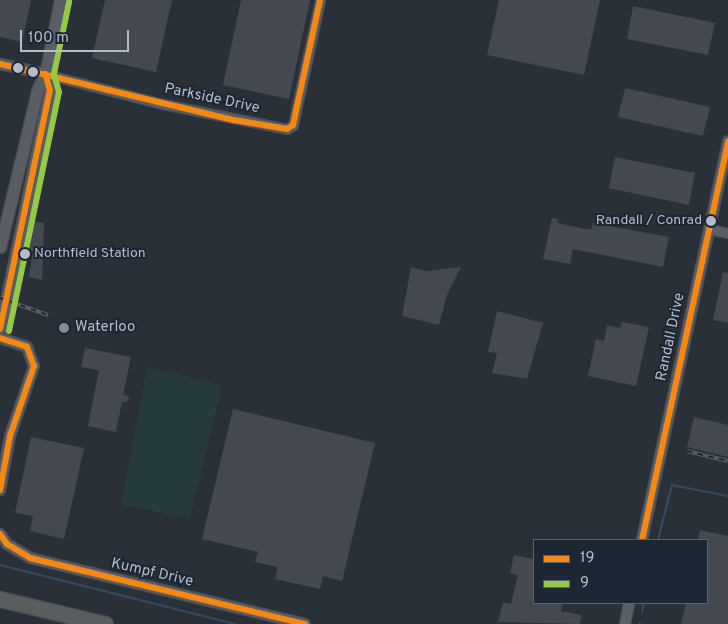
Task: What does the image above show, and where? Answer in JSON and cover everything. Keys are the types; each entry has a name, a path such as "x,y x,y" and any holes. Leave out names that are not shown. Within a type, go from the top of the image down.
{"highway":[{"path":"5,600 105,624"}],"main road":[{"path":"0,247 38,88 45,74 60,0"},
{"path":"0,329 5,279 29,187 50,90 45,74"},
{"path":"12,192 29,187"}],"street":[{"name":"Parkside Drive","path":"0,64 180,108 287,129 293,124 320,0"},
{"name":"Randall Drive","path":"642,539 728,140"},
{"path":"710,229 728,233"},
{"path":"0,338 26,347 34,366 10,436 0,490"},
{"name":"Kumpf Drive","path":"0,534 7,544 30,558 305,624"},
{"path":"625,624 629,604"}],"green space":[{"path":"147,367 222,385 190,519 121,504"}],"building":[{"path":"0,0 31,0 22,42 0,37"},
{"path":"105,0 172,0 156,72 92,58"},
{"path":"241,0 310,0 289,99 223,85"},
{"path":"499,0 600,0 584,75 487,55"},
{"path":"633,6 715,23 708,55 627,39"},
{"path":"625,88 710,107 703,136 618,117"},
{"path":"615,157 695,173 689,205 609,188"},
{"path":"552,218 558,219 557,223 591,230 593,223 669,237 663,267 573,249 570,264 543,259"},
{"path":"32,221 44,223 42,280 29,277 33,251 27,249"},
{"path":"411,267 425,271 461,267 447,295 439,325 402,316"},
{"path":"723,272 728,273 728,323 713,320"},
{"path":"497,311 543,323 527,379 492,373 497,353 488,352"},
{"path":"622,322 649,327 636,386 588,376 596,339 604,341 607,325 620,328"},
{"path":"85,348 131,357 123,395 129,396 128,401 122,402 116,432 88,426 99,370 81,367"},
{"path":"233,409 375,443 342,581 323,576 320,589 275,579 278,567 255,562 258,552 202,539"},
{"path":"694,417 728,425 728,457 687,447"},
{"path":"31,437 84,448 64,539 30,531 33,516 15,513"},
{"path":"700,530 728,536 728,624 681,624 686,604 708,604 708,539 698,539"},
{"path":"514,555 533,559 533,604 563,604 561,611 582,615 580,624 498,622 503,602 511,604 518,575 510,573"}],"waterway":[{"path":"658,539 672,485 728,496"},
{"path":"0,565 235,624"},
{"path":"642,612 644,604"}],"railway":[{"path":"0,298 48,315"},
{"path":"687,451 728,461"}],"transit line":[{"name":"19","path":"0,64 234,120 287,129 293,125 320,0"},
{"name":"9","path":"9,331 59,92 54,74 69,2"},
{"name":"19","path":"0,329 50,90 45,74"},
{"name":"19","path":"642,539 728,141"},
{"name":"19","path":"0,338 27,347 34,366 10,436 0,490"},
{"name":"19","path":"0,534 7,544 30,558 305,624"}],"place":[{"name":"Randall / Conrad","path":"711,221"},
{"name":"Northfield Station","path":"25,254"},
{"name":"Waterloo","path":"64,328"}]}
